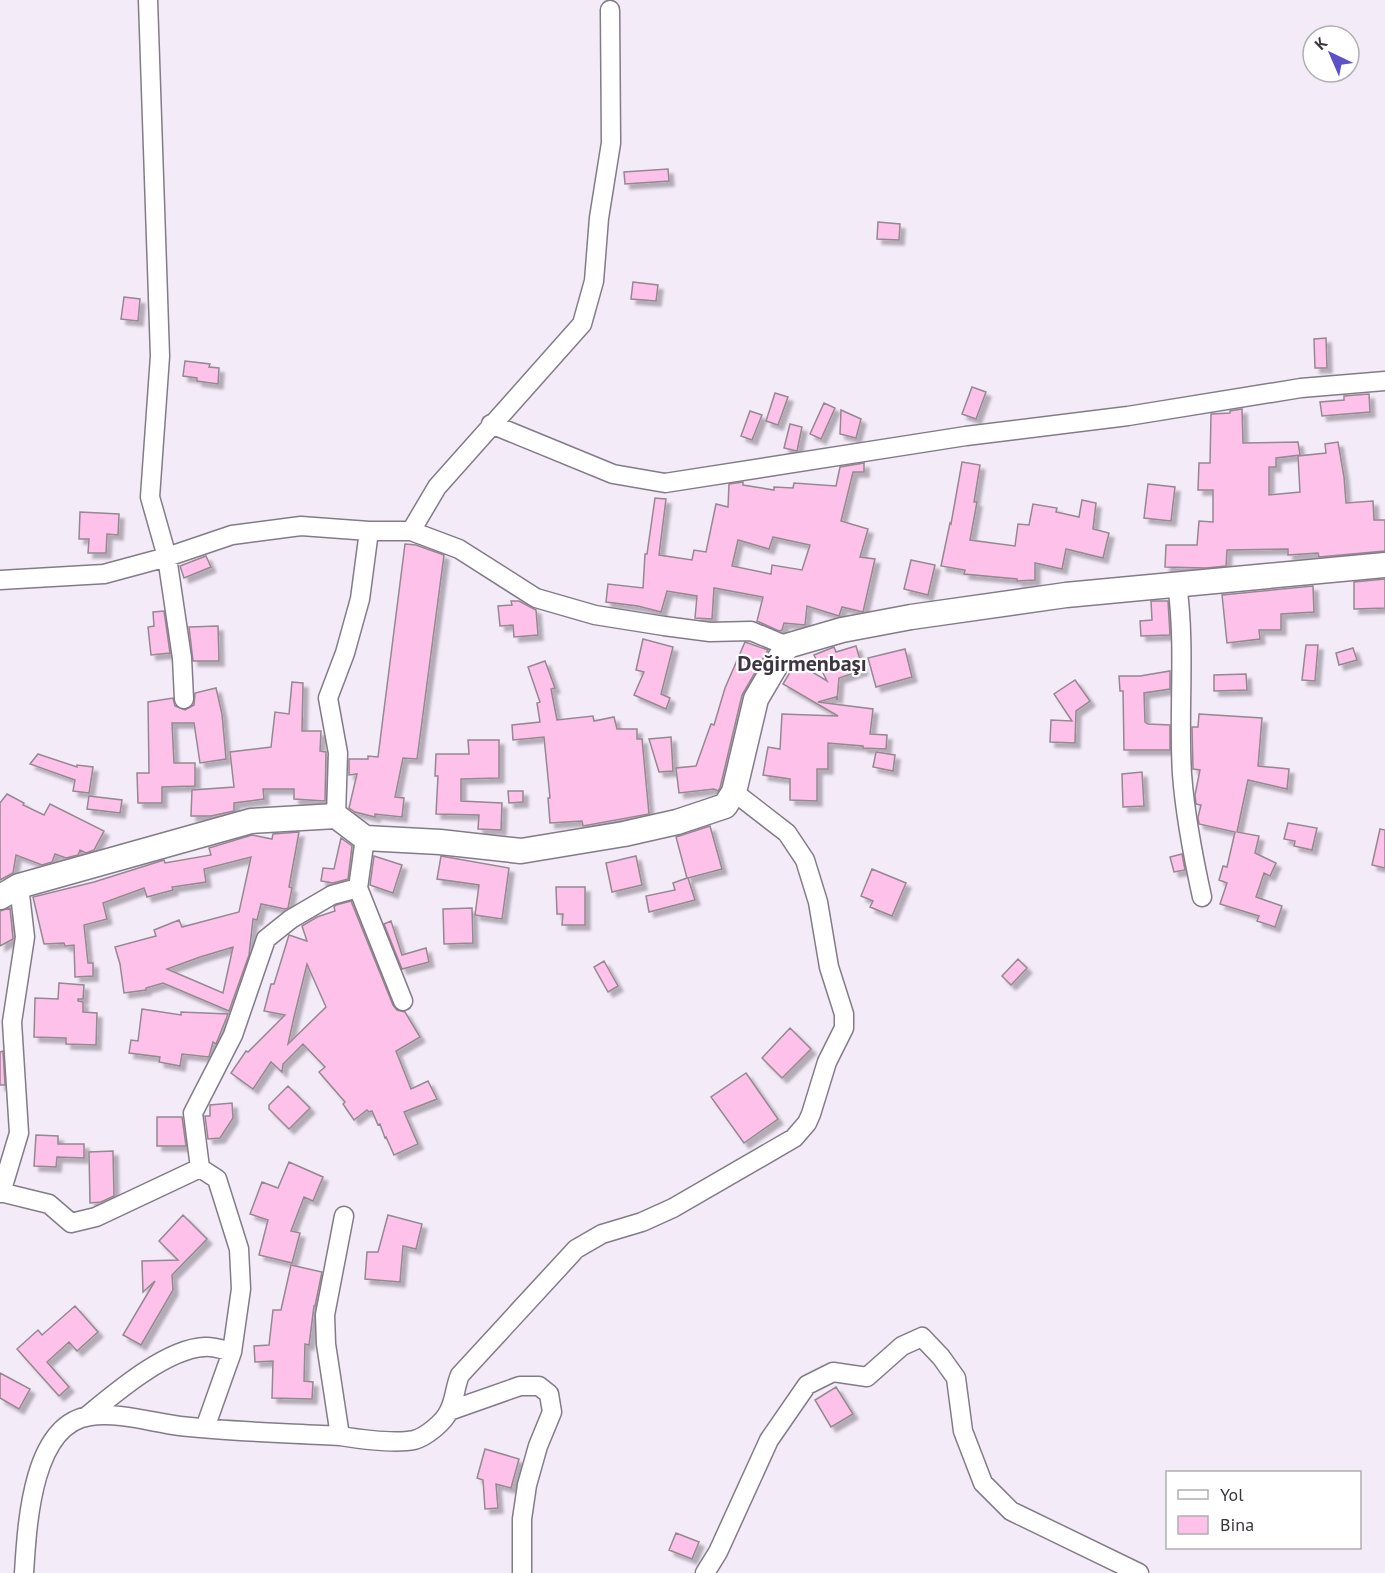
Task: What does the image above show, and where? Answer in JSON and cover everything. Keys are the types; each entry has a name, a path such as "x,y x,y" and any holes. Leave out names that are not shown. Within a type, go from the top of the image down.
{"street":[{"path":"148,0 160,356 150,497 167,557 182,658 184,699"},
{"path":"411,531 437,487 582,324 594,281 598,218 611,143 610,10"},
{"path":"491,424 613,474 665,483 966,436 1128,416 1301,388 1385,381"},
{"path":"0,580 104,574 167,557 232,535 301,526 369,531 411,531 459,549 536,598 594,615 664,626 710,632 751,631 787,646 842,630 911,617 1066,595 1385,565"},
{"path":"336,816 338,753 328,698 345,653 360,599 369,531"},
{"path":"1177,584 1181,611 1182,774 1188,828 1202,897"},
{"path":"200,1168 96,1217 71,1223 49,1204 1,1192 20,1133 12,1022 25,937 9,892 251,821 336,816 364,838 440,842 521,851 624,834 676,822 726,806 734,792 756,699 787,646"},
{"path":"87,1416 112,1415 205,1428 359,1439 416,1440 433,1429 449,1411 460,1375 576,1249 602,1234 642,1222 673,1208 794,1138 807,1123 827,1062 844,1028 843,1014 829,967 818,902 806,860 787,833 734,792"},
{"path":"364,838 358,888 403,1001"},
{"path":"205,1428 232,1352 241,1289 239,1249 217,1179 200,1168 193,1113 233,1035 266,939 291,919 332,895 358,888"},
{"path":"340,1436 326,1344 325,1316 344,1216"},
{"path":"705,1573 718,1552 769,1440 807,1385 833,1372 867,1377 902,1346 922,1337 941,1357 956,1378 963,1431 983,1483 1011,1510 1139,1573"},
{"path":"24,1573 31,1495 46,1453 57,1435 72,1423 87,1416 153,1366 180,1353 205,1346 232,1352"},
{"path":"449,1411 520,1386 539,1386 549,1394 552,1412 538,1446 527,1485 522,1519 522,1573"}],"building":[{"path":"668,169 669,181 625,184 624,172"},
{"path":"878,222 900,224 899,240 877,239"},
{"path":"633,282 658,285 656,301 631,299"},
{"path":"124,297 140,299 138,321 121,319"},
{"path":"1326,338 1327,368 1315,368 1314,339"},
{"path":"185,361 210,364 209,367 219,368 218,384 183,376"},
{"path":"972,387 986,392 976,419 962,414"},
{"path":"775,393 788,397 778,425 766,421"},
{"path":"1369,394 1370,412 1322,416 1320,402 1344,400 1344,396"},
{"path":"824,403 835,408 821,439 810,434"},
{"path":"1242,409 1243,443 1298,442 1300,455 1276,458 1276,467 1269,467 1269,495 1300,492 1298,456 1326,453 1325,444 1338,442 1346,503 1373,501 1374,520 1385,520 1385,551 1319,557 1318,553 1288,555 1288,549 1227,550 1226,566 1165,567 1166,545 1197,545 1199,521 1213,522 1213,490 1198,490 1199,463 1210,463 1211,414 1230,413 1230,411"},
{"path":"841,410 861,419 856,438 840,434"},
{"path":"750,411 762,415 752,440 741,436"},
{"path":"790,424 802,427 797,451 784,448"},
{"path":"962,462 980,465 974,502 977,502 970,540 1015,546 1018,524 1029,525 1033,504 1057,508 1056,512 1079,517 1082,500 1096,503 1093,529 1109,533 1103,558 1066,549 1062,569 1035,563 1035,580 1017,581 1017,579 964,574 965,570 941,566"},
{"path":"864,463 864,472 853,472 841,521 868,529 860,557 875,559 863,612 842,607 839,616 807,606 805,625 784,623 782,630 779,631 757,621 763,597 714,588 712,619 695,618 697,596 667,591 661,612 606,602 608,584 643,588 645,554 647,554 655,498 666,499 659,555 692,560 694,550 706,552 716,504 728,507 729,484 743,482 743,485 774,490 774,487 793,488 794,483 836,486 840,467","holes":["773,537 810,545 802,570 772,565 771,574 732,566 738,540 769,549"]},
{"path":"1148,484 1175,487 1171,521 1144,518"},
{"path":"80,512 119,514 118,535 107,534 106,553 88,553 89,539 79,539"},
{"path":"405,544 416,545 444,555 417,759 403,758 395,797 404,798 402,817 375,814 375,817 355,812 349,808 357,774 349,775 349,759 378,757"},
{"path":"206,556 211,567 184,578 180,566"},
{"path":"911,560 935,565 928,595 904,589"},
{"path":"1385,579 1385,608 1354,609 1354,582"},
{"path":"1313,586 1314,612 1281,614 1281,630 1259,630 1260,639 1227,643 1222,595"},
{"path":"511,601 519,601 536,610 538,635 514,637 513,625 500,626 498,606 512,605"},
{"path":"1151,601 1168,601 1170,635 1141,636 1140,621 1152,620"},
{"path":"164,611 170,653 151,655 148,627 154,626 153,612"},
{"path":"218,626 219,661 193,661 189,627"},
{"path":"643,639 673,647 661,694 670,698 666,709 634,695 644,672 636,670"},
{"path":"745,642 768,650 742,695 720,788 718,791 714,789 679,793 676,768 696,766"},
{"path":"1306,645 1318,645 1315,681 1302,680"},
{"path":"856,646 863,670 839,678 837,700 836,697 818,702 873,709 870,734 887,735 886,749 828,743 828,769 817,769 817,801 790,800 790,779 763,775 768,747 780,749 782,714 838,716 783,684 796,662 827,681 814,655 834,647 836,652"},
{"path":"1353,648 1357,660 1339,665 1336,653"},
{"path":"905,649 912,677 876,687 868,658"},
{"path":"545,661 555,688 551,689 557,720 593,716 594,721 614,717 617,729 637,729 637,739 642,739 649,814 583,826 582,821 550,823 544,737 513,740 512,725 540,722 537,703 540,702 528,667"},
{"path":"1170,671 1170,689 1144,693 1145,722 1170,725 1170,750 1124,750 1123,691 1120,691 1119,676 1140,676"},
{"path":"1246,674 1247,690 1214,691 1214,675"},
{"path":"1075,680 1090,701 1076,711 1075,743 1050,742 1051,720 1072,721 1054,694"},
{"path":"292,682 303,683 302,731 321,731 320,751 326,752 325,801 294,799 294,789 263,789 264,799 234,803 234,811 211,816 191,816 192,790 234,787 230,752 271,747 275,712 289,714"},
{"path":"216,688 222,714 226,759 200,763 194,723 172,723 174,763 195,763 195,786 162,787 162,803 138,803 137,773 149,773 148,702 173,698 175,706 185,710 194,705 195,693"},
{"path":"1199,714 1262,718 1258,766 1289,769 1287,789 1248,780 1237,832 1259,836 1255,853 1276,863 1270,876 1264,873 1256,897 1282,906 1275,927 1257,921 1259,916 1220,904 1227,883 1219,880 1223,866 1227,867 1235,832 1199,824 1201,805 1196,804 1195,795 1200,770 1193,769 1192,727 1198,727"},
{"path":"671,737 673,771 659,772 649,739"},
{"path":"468,740 499,740 499,778 461,779 461,801 502,803 501,830 478,829 479,815 436,814 438,776 435,776 436,754 469,754"},
{"path":"876,752 895,755 893,771 873,767"},
{"path":"38,754 77,767 77,765 93,767 89,793 73,791 75,780 30,764"},
{"path":"1142,772 1144,806 1123,807 1122,774"},
{"path":"508,791 523,791 523,802 509,803"},
{"path":"7,794 44,815 50,804 104,831 94,850 86,853 80,850 78,855 66,858 55,854 52,862 42,865 16,855 13,873 0,880 0,803"},
{"path":"89,796 122,800 120,813 87,809"},
{"path":"1288,823 1317,828 1312,850 1294,846 1295,841 1284,839"},
{"path":"710,826 722,869 688,878 695,900 649,912 646,896 675,890 673,883 687,878 676,837"},
{"path":"1380,829 1385,830 1385,868 1372,865"},
{"path":"299,832 289,887 292,888 288,908 261,904 257,920 253,919 249,955 229,1011 163,983 146,988 146,990 124,993 115,947 156,936 154,930 179,920 182,927 239,912 251,857 204,869 206,882 172,887 173,890 147,897 144,888 103,903 107,919 84,925 88,963 93,963 93,976 75,977 74,945 44,944 33,897 94,882 164,860 165,863 211,855 209,848 252,835 272,839 273,834","holes":["233,947 223,993 167,969"]},
{"path":"341,838 352,846 348,879 333,883 321,881 323,868 334,869"},
{"path":"1182,854 1185,870 1174,872 1170,857"},
{"path":"374,856 402,865 393,893 370,885"},
{"path":"441,856 509,868 502,919 475,915 479,885 437,879"},
{"path":"636,856 642,885 612,892 606,863"},
{"path":"872,869 906,883 892,916 870,907 873,901 861,896"},
{"path":"556,887 585,887 585,925 562,925 563,914 557,914"},
{"path":"351,901 393,1005 397,1010 405,1012 420,1037 396,1051 411,1089 428,1081 437,1099 404,1112 418,1144 394,1155 372,1111 367,1110 354,1120 343,1104 345,1102 319,1072 325,1067 303,1044 283,1064 282,1072 271,1062 253,1089 231,1073 246,1051 248,1052 285,1015 264,1011 289,935 307,941 302,926 317,917 335,911 336,905","holes":["307,964 326,1007 288,1044"]},
{"path":"10,908 13,939 0,946 0,911"},
{"path":"472,908 473,943 444,944 443,909"},
{"path":"391,921 402,955 426,948 429,962 402,969 384,924"},
{"path":"1018,959 1027,968 1011,985 1002,976"},
{"path":"604,961 618,986 608,992 594,967"},
{"path":"59,983 84,985 83,999 78,999 78,1001 83,1002 83,1012 97,1013 96,1045 66,1044 66,1038 34,1037 35,998 58,999"},
{"path":"142,1009 181,1015 181,1012 228,1014 216,1044 213,1042 209,1057 182,1054 180,1066 159,1062 160,1057 129,1053 131,1040 138,1041"},
{"path":"790,1028 811,1049 782,1078 762,1058"},
{"path":"3,1051 5,1085 0,1085 0,1052"},
{"path":"746,1073 778,1119 744,1143 711,1097"},
{"path":"288,1086 310,1108 289,1129 269,1109 269,1105"},
{"path":"232,1103 233,1118 220,1138 208,1139 205,1116 210,1116 210,1105"},
{"path":"157,1117 182,1117 186,1146 157,1146"},
{"path":"36,1135 58,1136 58,1144 84,1144 84,1158 57,1157 56,1167 34,1166"},
{"path":"113,1151 114,1196 101,1202 90,1203 89,1152"},
{"path":"289,1162 323,1177 313,1201 304,1197 291,1231 300,1233 292,1263 259,1255 268,1220 250,1214 262,1182 278,1188"},
{"path":"183,1215 207,1239 172,1275 173,1290 141,1345 123,1335 155,1281 143,1292 142,1261 178,1260 159,1241"},
{"path":"388,1215 422,1224 416,1249 403,1246 400,1282 365,1279 367,1252 378,1252"},
{"path":"291,1265 322,1272 314,1306 309,1345 305,1344 304,1381 313,1382 312,1399 272,1398 273,1361 255,1362 254,1346 269,1345 273,1310 281,1310"},
{"path":"75,1306 98,1332 77,1351 69,1342 47,1362 69,1387 59,1396 17,1349 38,1330 42,1335"},
{"path":"0,1373 30,1389 19,1409 0,1398"},
{"path":"836,1387 853,1414 831,1427 815,1400"},
{"path":"485,1449 519,1459 511,1488 496,1484 498,1508 485,1509 483,1480 477,1478"},
{"path":"676,1533 699,1542 692,1559 669,1550"}],"district":[{"name":"Değirmenbaşı","path":"802,663"}]}
